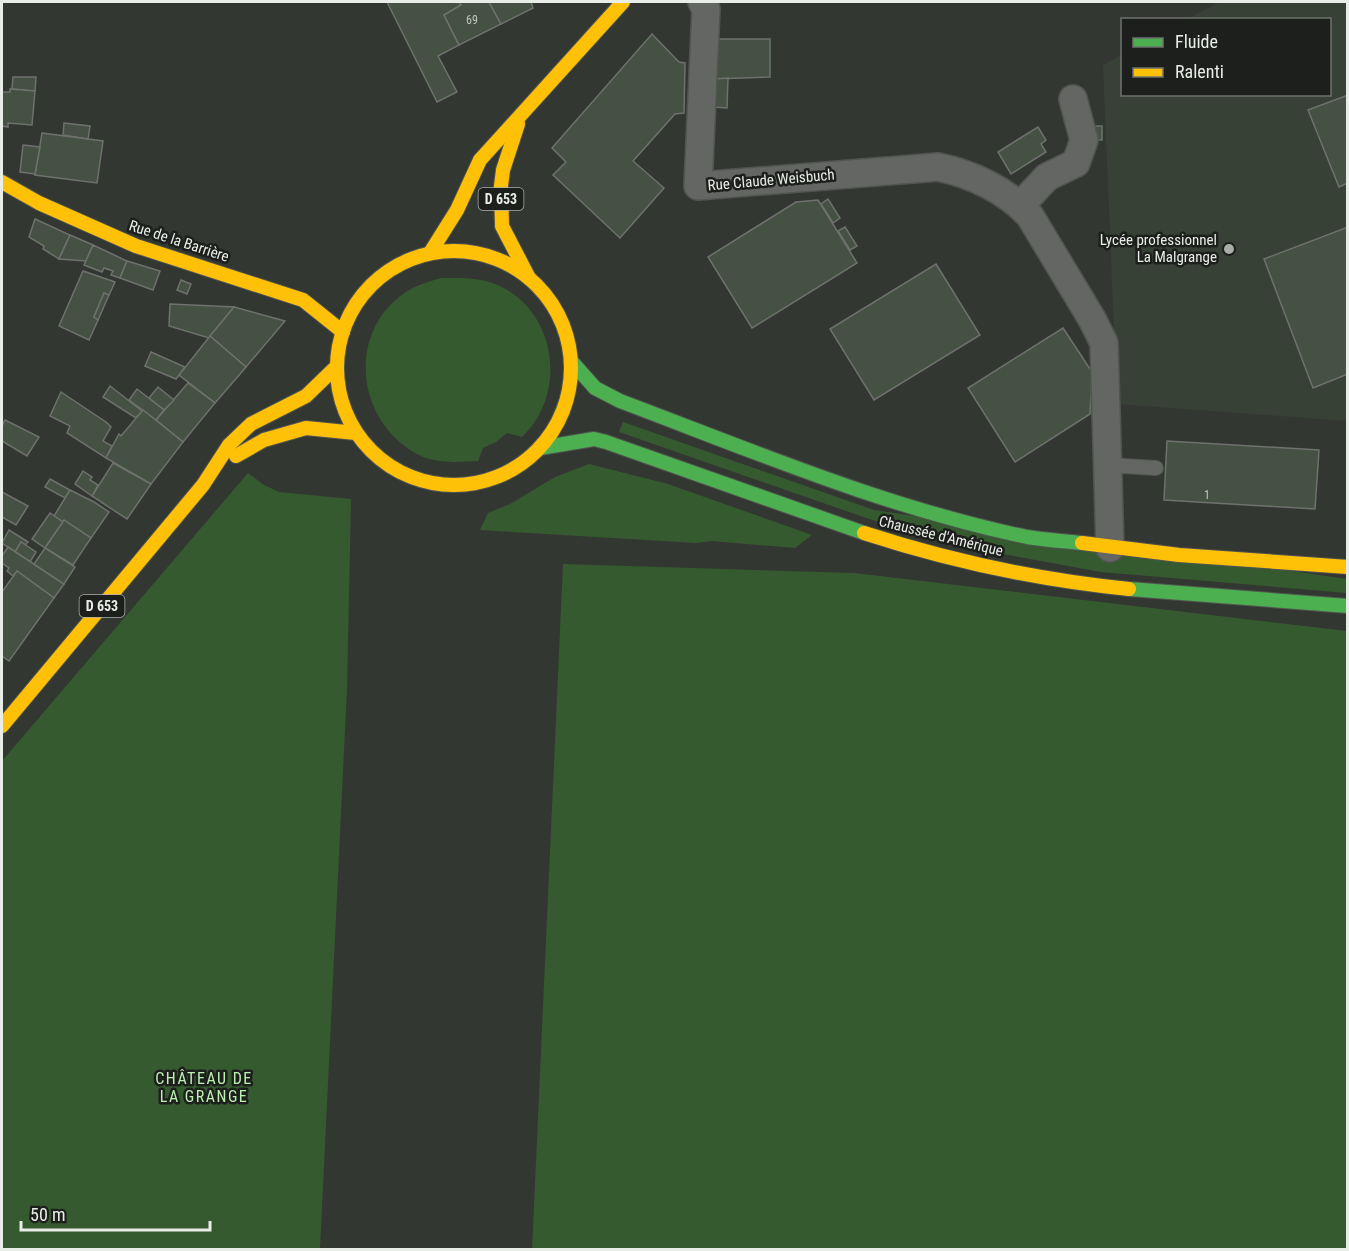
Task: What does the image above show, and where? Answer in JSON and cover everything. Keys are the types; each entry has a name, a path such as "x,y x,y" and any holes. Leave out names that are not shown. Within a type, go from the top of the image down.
{"main road":[{"name":"D 653","path":"430,253 457,210 480,160 623,2"},
{"name":"D 653","path":"520,116 502,178 502,226 529,278"},
{"name":"Rue de la Barrière","path":"2,182 39,203 104,234 303,300 343,332"},
{"path":"459,250 487,255 510,264 529,278 549,299 564,324 572,362 567,403 556,427 540,448 522,464 501,476 476,484 451,486 418,480 378,457 356,433 341,402 336,367 338,347 347,320 367,288 398,264 430,253 459,250"},
{"name":"Chaussée d'Amérique","path":"572,362 595,388 620,401 826,478 950,518 1029,537 1110,548 1347,567"},
{"path":"203,485 229,445 251,424 306,396 336,367"},
{"path":"203,485 238,454 264,440 306,428 356,433"},
{"name":"Chaussée d'Amérique","path":"540,448 594,439 606,442 868,535 959,560 1039,577 1143,591 1347,606"},
{"name":"D 653","path":"2,726 203,485"}],"street":[{"name":"Rue Claude Weisbuch","path":"702,2 706,9 698,186 938,167 964,172 1020,206 1030,216 1104,343 1110,548"},
{"path":"1020,206 1047,177 1076,163 1084,140 1073,99"}],"lane":[{"path":"1107,465 1156,468"}],"shaded area":[{"name":"Lycée professionnel La Malgrange","path":"1220,2 1347,2 1347,421 1117,404 1103,65 1121,56 1121,96 1331,96 1331,18 1189,18"}],"green space":[{"path":"441,278 489,282 504,288 522,301 536,318 545,337 550,358 550,379 545,400 536,420 522,437 507,433 496,442 483,448 478,461 456,462 426,458 397,440 381,420 371,398 366,374 367,350 375,326 390,306 411,289"},
{"path":"623,422 874,510 1347,579 1347,593 1101,572 986,551 872,520 619,432"},
{"path":"589,464 668,484 812,535 795,548 712,541 696,543 480,530 488,513 510,504 555,477"},
{"path":"248,473 264,485 279,492 351,499 347,688 320,1249 2,1249 2,761"},
{"path":"563,564 854,573 1347,631 1347,1249 532,1250"}],"building":[{"path":"387,2 459,2 461,5 444,15 459,45 438,56 457,92 437,102"},
{"path":"459,2 489,2 501,24 459,45 444,15 461,5"},
{"path":"489,2 531,2 533,8 501,24"},
{"path":"652,34 679,62 685,63 684,113 675,114 633,161 664,188 620,238 553,175 566,162 552,148"},
{"path":"714,39 770,39 770,77 714,79"},
{"path":"13,77 36,77 35,91 12,89"},
{"path":"728,78 727,108 713,107 714,79"},
{"path":"10,89 35,91 32,125 8,123 8,127 2,126 2,92 10,92"},
{"path":"1348,95 1348,183 1339,187 1308,110"},
{"path":"64,123 90,126 88,139 63,135"},
{"path":"1093,126 1102,126 1102,140 1094,140"},
{"path":"1038,127 1046,140 1041,144 1046,152 1011,174 998,152"},
{"path":"42,133 103,141 97,183 35,175"},
{"path":"23,145 40,147 35,174 20,172"},
{"path":"828,199 840,218 833,223 821,204"},
{"path":"818,200 857,263 752,328 708,257 796,202"},
{"path":"35,219 70,235 59,259 29,237"},
{"path":"845,227 857,246 850,250 838,231"},
{"path":"1348,227 1348,374 1313,388 1264,259"},
{"path":"70,235 93,245 86,261 59,259"},
{"path":"93,245 127,261 120,278 111,275 113,271 104,268 102,272 84,265"},
{"path":"127,261 160,271 153,290 120,278"},
{"path":"936,264 980,335 874,400 830,329"},
{"path":"83,271 115,282 109,295 104,293 94,317 98,320 89,340 59,326"},
{"path":"181,280 191,284 187,294 177,290"},
{"path":"104,293 109,295 98,320 94,317"},
{"path":"170,304 234,307 209,338 169,326"},
{"path":"234,307 285,321 246,367 210,336"},
{"path":"1063,328 1092,372 1090,414 1015,462 968,388"},
{"path":"210,336 246,367 215,403 179,375"},
{"path":"151,352 185,367 176,379 145,366"},
{"path":"188,383 215,403 183,442 156,420"},
{"path":"110,386 142,411 136,418 103,397"},
{"path":"158,387 174,400 164,410 149,398"},
{"path":"137,389 164,410 156,420 129,400"},
{"path":"61,392 111,427 103,441 112,446 106,458 67,433 70,426 50,416"},
{"path":"143,410 183,442 151,484 106,458 119,434 121,436"},
{"path":"5,420 39,437 27,456 2,441 2,426"},
{"path":"1167,441 1319,450 1315,509 1164,500"},
{"path":"113,463 151,484 127,519 92,496"},
{"path":"83,471 92,477 90,480 98,485 92,496 75,484"},
{"path":"50,479 70,490 65,498 45,487"},
{"path":"70,490 109,512 91,538 54,516"},
{"path":"2,492 28,506 16,525 2,517"},
{"path":"50,513 63,522 45,548 32,539"},
{"path":"64,520 91,538 73,565 45,548"},
{"path":"9,530 28,542 25,545 21,542 15,552 2,543"},
{"path":"21,542 36,552 30,562 15,552"},
{"path":"8,547 64,584 54,598 17,571 13,576 7,571 9,568 2,563 2,556"},
{"path":"45,548 75,567 64,584 34,564"},
{"path":"17,571 54,598 9,661 2,656 2,592"}],"traffic: fast":[{"path":"572,362 595,388 620,401 821,477 923,511 975,525 1027,537 1082,543"},
{"path":"540,448 594,439 606,442 864,533"},
{"path":"1129,589 1348,606"}],"traffic: slow":[{"path":"430,253 457,210 480,160 623,2"},
{"path":"518,124 503,170 502,226 529,278"},
{"path":"2,182 39,203 136,246 303,300 343,332"},
{"path":"443,251 465,251 499,260 519,271 537,285 551,303 562,323 569,345 571,368 569,391 562,413 551,433 537,451 509,471 488,480 465,485 443,485 420,480 399,471 380,459 363,442 342,402 337,379 337,357 342,334 351,313 363,294 380,277 420,256 443,251"},
{"path":"2,726 203,485 229,445 251,424 306,396 336,367"},
{"path":"236,456 264,440 306,428 356,433"},
{"path":"864,533 962,561 1028,575 1129,589"},
{"path":"1082,543 1179,555 1348,567"}],"place":[{"name":"Lycée professionnel La Malgrange","path":"1229,249"}],"district":[{"name":"CHÂTEAU DE LA GRANGE","path":"204,1087"}]}
